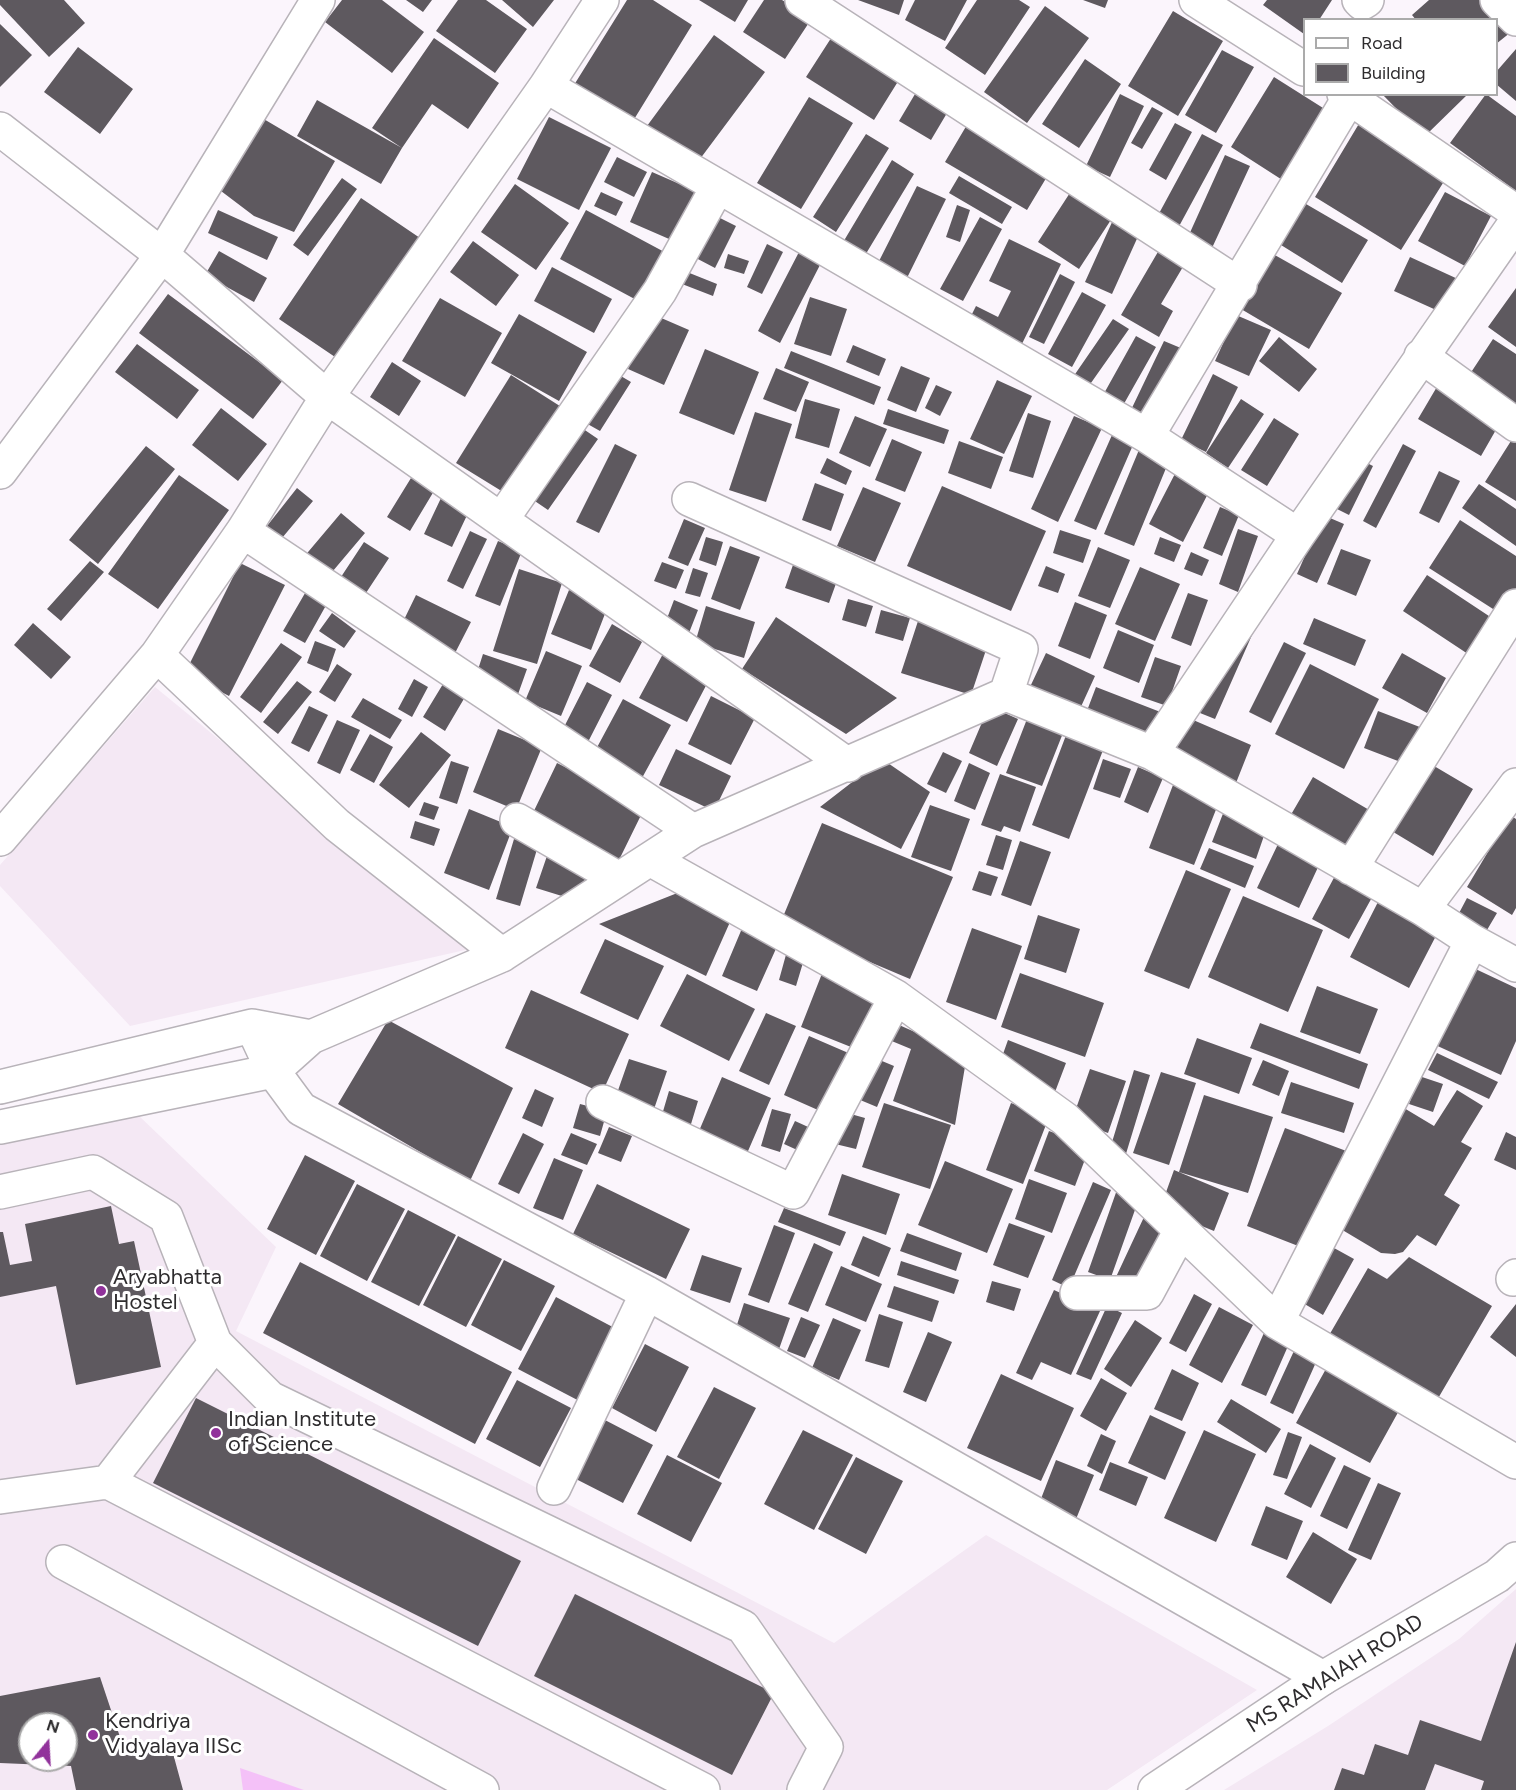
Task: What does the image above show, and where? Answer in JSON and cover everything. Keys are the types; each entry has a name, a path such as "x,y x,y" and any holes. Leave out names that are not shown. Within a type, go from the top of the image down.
{"street":[{"path":"0,472 162,255 318,0"},
{"path":"0,839 157,655 243,531 327,397 546,86 602,0"},
{"path":"802,0 1240,285"},
{"path":"1197,0 1303,68"},
{"path":"1359,0 1362,3 1367,0"},
{"path":"1497,0 1516,19"},
{"path":"546,86 1147,436 1298,535"},
{"path":"1147,436 1240,285 1347,96 1516,212"},
{"path":"0,129 162,255 327,397 848,765"},
{"path":"502,519 660,291 718,186"},
{"path":"1152,753 1298,535 1516,222"},
{"path":"1421,356 1516,424"},
{"path":"689,499 1021,649 1006,694"},
{"path":"243,531 693,831"},
{"path":"1350,868 1516,606"},
{"path":"157,655 337,825 502,955"},
{"path":"0,1126 273,1071 311,1037 502,955 693,831 1006,694 1152,753 1423,909 1472,941 1512,955"},
{"path":"1423,909 1516,785"},
{"path":"517,820 619,879"},
{"path":"650,859 896,997 1065,1119 1277,1322 1516,1462"},
{"path":"1277,1322 1472,941"},
{"path":"603,1102 793,1192 896,997"},
{"path":"0,1087 252,1026 311,1037"},
{"path":"252,1026 273,1071 301,1109 648,1293 1323,1678"},
{"path":"0,1192 93,1172 166,1218 215,1343 270,1398 743,1627 826,1748 804,1790"},
{"path":"1077,1293 1147,1293 1181,1230"},
{"path":"554,1488 648,1293"},
{"path":"108,1482 215,1343"},
{"path":"0,1497 108,1482 703,1790"},
{"name":"MS RAMAIAH ROAD","path":"1155,1790 1323,1678 1497,1576 1516,1559"},
{"path":"63,1562 482,1790"}],"shaded area":[{"path":"155,687 474,948 130,1026 0,886 0,865"},
{"name":"Indian Institute of Science","path":"137,1114 276,1247 236,1331 834,1643 986,1535 1257,1690 1107,1790 0,1790 0,1143"},
{"path":"1516,1589 1516,1790 1224,1790 1328,1726 1459,1639"},
{"path":"240,1768 304,1790 243,1790"}],"building":[{"path":"0,0 64,0 85,23 49,57 0,5"},
{"path":"342,0 382,0 424,32 392,73 325,22"},
{"path":"406,0 432,0 423,12"},
{"path":"458,0 486,0 527,29 495,73 436,31"},
{"path":"502,0 554,0 533,27"},
{"path":"627,0 653,0 692,25 633,121 574,85"},
{"path":"699,0 748,0 735,22"},
{"path":"764,0 782,0 812,18 785,59 743,32"},
{"path":"858,0 904,0 899,15"},
{"path":"915,0 967,0 945,41 905,20"},
{"path":"977,0 1019,0 1030,7 985,75 945,48"},
{"path":"1083,0 1108,0 1105,8"},
{"path":"1267,0 1332,0 1320,18 1303,18 1303,33 1263,5"},
{"path":"1429,0 1482,0 1511,32 1498,42 1498,18 1414,18 1412,15"},
{"path":"1045,6 1089,38 1027,123 984,92"},
{"path":"1173,11 1223,41 1178,116 1128,86"},
{"path":"0,24 32,55 0,87"},
{"path":"835,32 902,75 874,120 806,77"},
{"path":"714,35 765,72 697,163 647,126"},
{"path":"434,38 499,83 468,129 432,104 402,148 372,128"},
{"path":"78,47 133,89 100,134 44,92"},
{"path":"1516,49 1516,101 1498,86 1498,70"},
{"path":"1222,50 1254,67 1216,133 1185,115"},
{"path":"1085,59 1121,84 1079,148 1042,124"},
{"path":"1274,77 1331,113 1287,183 1231,147"},
{"path":"918,89 950,108 931,140 899,121"},
{"path":"1120,94 1144,106 1110,177 1086,166"},
{"path":"1384,96 1466,96 1424,137"},
{"path":"1485,96 1489,96 1516,116 1516,191 1450,143"},
{"path":"809,97 853,123 801,209 757,183"},
{"path":"317,100 402,148 381,184 297,136"},
{"path":"1152,107 1163,113 1142,149 1131,143"},
{"path":"549,117 611,148 579,210 517,179"},
{"path":"262,118 335,161 294,232 254,216 221,191"},
{"path":"971,118 1054,165 1027,210 945,162"},
{"path":"1360,122 1448,175 1401,250 1315,197"},
{"path":"1175,123 1192,132 1166,180 1149,170"},
{"path":"866,134 889,148 836,232 813,217"},
{"path":"1202,134 1223,145 1177,230 1156,219"},
{"path":"1225,155 1250,166 1212,248 1188,237"},
{"path":"617,157 647,172 634,197 604,182"},
{"path":"892,160 914,174 864,257 842,244"},
{"path":"652,172 698,192 676,242 630,222"},
{"path":"959,176 1012,207 1002,224 949,193"},
{"path":"342,178 357,189 308,256 293,245"},
{"path":"1077,182 1118,209 1079,269 1038,242"},
{"path":"515,184 569,223 536,270 481,232"},
{"path":"917,186 946,199 905,282 876,267"},
{"path":"601,192 623,202 616,216 594,206"},
{"path":"1445,192 1491,216 1465,266 1418,241"},
{"path":"361,198 420,238 338,359 279,319"},
{"path":"1306,204 1368,240 1342,283 1281,245"},
{"path":"957,205 970,210 960,242 946,237"},
{"path":"218,210 278,237 267,260 208,233"},
{"path":"586,210 670,255 644,304 560,259"},
{"path":"716,216 736,226 715,268 694,257"},
{"path":"980,217 1002,229 963,301 940,289"},
{"path":"1113,220 1140,232 1112,294 1085,282"},
{"path":"1009,239 1061,264 1019,350 967,324 976,306 998,317 1011,291 989,281"},
{"path":"473,241 519,275 496,306 450,272"},
{"path":"767,244 783,252 762,294 747,287"},
{"path":"1162,245 1187,260 1161,304 1173,311 1159,337 1121,315"},
{"path":"219,251 267,278 254,302 205,275"},
{"path":"799,252 821,263 780,343 758,331"},
{"path":"728,254 749,261 744,274 724,268"},
{"path":"1273,254 1342,293 1309,349 1241,309"},
{"path":"1410,257 1460,280 1445,314 1394,291"},
{"path":"552,267 612,299 594,333 534,301"},
{"path":"687,272 717,284 713,296 682,284"},
{"path":"1060,274 1075,282 1044,344 1029,337"},
{"path":"1516,288 1516,347 1488,327"},
{"path":"1082,292 1106,305 1072,367 1048,354"},
{"path":"168,294 283,380 253,419 139,333"},
{"path":"810,297 847,309 831,356 794,344"},
{"path":"440,298 502,333 465,397 402,361"},
{"path":"519,314 587,352 559,401 491,363"},
{"path":"652,314 689,330 664,385 628,369"},
{"path":"1236,315 1271,330 1249,376 1215,361"},
{"path":"1113,319 1129,329 1086,390 1071,380"},
{"path":"1136,336 1156,347 1121,409 1102,397"},
{"path":"1279,337 1317,369 1299,392 1259,361"},
{"path":"1493,339 1516,354 1516,407 1466,380"},
{"path":"1164,341 1188,351 1153,423 1130,412"},
{"path":"137,344 199,390 177,419 115,372"},
{"path":"853,345 886,359 879,376 846,362"},
{"path":"705,349 759,372 734,435 679,413"},
{"path":"791,351 881,387 874,405 784,368"},
{"path":"392,362 421,381 399,416 370,397"},
{"path":"901,366 930,378 916,412 887,400"},
{"path":"776,368 809,382 796,412 763,399"},
{"path":"614,372 631,382 600,431 584,422"},
{"path":"1213,374 1238,387 1206,452 1181,440"},
{"path":"511,375 563,408 508,495 456,463"},
{"path":"997,380 1032,396 1004,454 970,439"},
{"path":"936,385 952,392 940,416 925,408"},
{"path":"1438,385 1501,421 1481,456 1418,419"},
{"path":"805,399 840,409 829,448 795,438"},
{"path":"1241,399 1264,414 1228,468 1206,453"},
{"path":"221,408 267,444 238,481 192,445"},
{"path":"888,409 949,430 944,444 883,424"},
{"path":"755,412 792,424 766,502 729,490"},
{"path":"1028,413 1051,421 1033,478 1009,471"},
{"path":"855,416 887,429 870,467 839,453"},
{"path":"1074,416 1102,428 1058,522 1031,509"},
{"path":"1274,418 1299,434 1267,486 1241,470"},
{"path":"576,424 598,439 548,510 526,495"},
{"path":"1516,433 1516,501 1485,482"},
{"path":"1112,435 1133,445 1096,530 1074,521"},
{"path":"892,439 922,452 905,492 875,480"},
{"path":"959,441 1003,457 991,489 948,473"},
{"path":"615,444 637,455 599,533 576,522"},
{"path":"1403,444 1416,451 1376,528 1363,521"},
{"path":"1141,445 1171,456 1134,546 1104,534"},
{"path":"146,446 175,469 98,564 69,540"},
{"path":"1353,456 1373,466 1349,515 1329,505"},
{"path":"827,458 852,471 846,485 820,473"},
{"path":"1179,466 1213,484 1183,542 1149,524"},
{"path":"1439,471 1460,481 1439,523 1419,513"},
{"path":"179,475 229,510 158,609 108,574"},
{"path":"411,478 434,491 410,531 387,517"},
{"path":"815,483 844,494 831,531 802,520"},
{"path":"1479,484 1516,509 1516,546 1462,508"},
{"path":"942,486 1046,531 1011,611 907,566"},
{"path":"863,487 901,503 875,562 837,546"},
{"path":"297,488 313,501 282,538 267,526"},
{"path":"441,498 469,511 452,547 424,534"},
{"path":"1220,507 1239,515 1222,556 1203,548"},
{"path":"341,513 365,533 327,578 303,558"},
{"path":"1323,515 1344,524 1317,583 1297,574"},
{"path":"684,519 705,528 688,566 668,558"},
{"path":"1460,520 1516,556 1516,596 1504,616 1429,568"},
{"path":"1238,529 1258,536 1238,592 1219,584"},
{"path":"1060,530 1091,540 1083,563 1053,553"},
{"path":"470,531 487,539 463,589 447,581"},
{"path":"706,537 723,542 716,566 699,560"},
{"path":"1160,537 1181,545 1174,562 1154,554"},
{"path":"498,541 522,551 500,606 475,596"},
{"path":"364,542 389,558 364,596 339,580"},
{"path":"730,546 760,557 740,610 711,599"},
{"path":"1098,547 1130,560 1110,608 1078,596"},
{"path":"1341,549 1371,560 1356,596 1327,584"},
{"path":"1191,552 1209,560 1202,576 1184,569"},
{"path":"90,561 104,572 61,621 47,609"},
{"path":"662,562 684,570 676,589 654,581"},
{"path":"794,562 838,578 829,603 785,588"},
{"path":"240,563 285,585 229,696 185,673"},
{"path":"1046,566 1065,574 1058,593 1038,586"},
{"path":"1140,567 1180,584 1155,641 1115,624"},
{"path":"693,568 708,573 700,597 685,593"},
{"path":"519,569 562,583 537,664 493,651"},
{"path":"1427,575 1498,622 1474,658 1403,611"},
{"path":"308,588 329,600 305,643 283,631"},
{"path":"569,590 608,606 591,650 551,634"},
{"path":"1188,593 1208,600 1191,646 1171,638"},
{"path":"416,595 471,622 453,657 399,630"},
{"path":"848,599 873,606 866,627 842,620"},
{"path":"674,600 698,610 687,638 663,629"},
{"path":"1075,602 1107,615 1090,659 1058,646"},
{"path":"706,606 755,622 744,658 695,643"},
{"path":"881,610 910,618 903,641 875,633"},
{"path":"1263,610 1215,719 1195,711"},
{"path":"332,613 356,631 344,648 319,631"},
{"path":"776,617 897,698 846,734 742,669"},
{"path":"919,618 989,641 971,695 901,673"},
{"path":"1314,618 1366,640 1355,666 1303,644"},
{"path":"33,623 71,657 51,679 14,645"},
{"path":"612,624 642,642 620,683 589,666"},
{"path":"1118,630 1154,645 1139,683 1103,668"},
{"path":"315,641 336,649 328,672 307,663"},
{"path":"1284,642 1306,653 1271,723 1249,712"},
{"path":"281,643 302,657 261,713 240,697"},
{"path":"546,651 582,666 561,716 525,701"},
{"path":"664,652 711,676 687,722 639,698"},
{"path":"1046,653 1095,676 1079,711 1030,687"},
{"path":"1402,653 1446,678 1427,713 1382,688"},
{"path":"483,654 527,669 517,697 474,682"},
{"path":"1155,657 1181,666 1167,706 1141,697"},
{"path":"337,664 352,674 335,702 319,692"},
{"path":"1310,664 1379,699 1344,769 1275,734"},
{"path":"414,679 428,687 412,717 398,709"},
{"path":"297,681 312,692 278,734 263,722"},
{"path":"587,682 612,695 588,742 563,729"},
{"path":"443,684 465,697 445,731 423,717"},
{"path":"1096,687 1163,713 1152,741 1085,716"},
{"path":"711,696 755,718 731,765 688,744"},
{"path":"363,698 402,720 390,739 351,717"},
{"path":"623,699 671,725 642,778 594,753"},
{"path":"309,706 328,715 309,752 291,743"},
{"path":"989,706 1018,719 997,766 969,753"},
{"path":"1378,711 1425,729 1411,766 1364,748"},
{"path":"1184,716 1251,745 1236,783 1167,754"},
{"path":"1027,719 1063,733 1042,786 1006,773"},
{"path":"337,720 360,730 340,774 317,763"},
{"path":"498,729 542,747 516,810 473,792"},
{"path":"1068,730 1105,745 1069,839 1032,825"},
{"path":"421,732 451,755 409,808 379,785"},
{"path":"370,734 393,747 374,783 350,770"},
{"path":"676,749 731,776 714,811 659,785"},
{"path":"943,752 962,761 946,793 927,784"},
{"path":"882,759 930,792 901,849 820,807"},
{"path":"1103,759 1131,769 1120,798 1093,789"},
{"path":"451,761 469,767 457,804 439,798"},
{"path":"557,763 645,807 619,860 531,817"},
{"path":"969,763 990,773 975,810 954,801"},
{"path":"1429,763 1473,789 1433,856 1390,830"},
{"path":"1138,767 1163,778 1148,813 1124,802"},
{"path":"1000,774 1036,787 1020,832 1004,826 1001,832 981,825"},
{"path":"1313,777 1376,814 1351,855 1289,818"},
{"path":"1173,785 1219,802 1194,865 1149,848"},
{"path":"424,802 439,807 434,820 419,815"},
{"path":"930,805 970,819 951,871 911,857"},
{"path":"469,809 513,827 489,890 444,873"},
{"path":"1224,811 1267,827 1256,859 1212,842"},
{"path":"1510,815 1516,819 1516,908 1512,915 1467,887"},
{"path":"415,821 440,829 434,846 410,838"},
{"path":"822,823 953,877 910,979 780,924"},
{"path":"996,835 1012,840 1003,870 986,865"},
{"path":"514,839 538,846 520,906 496,899"},
{"path":"1020,841 1051,852 1031,906 1001,895"},
{"path":"1278,844 1320,863 1299,908 1257,888"},
{"path":"1209,848 1254,866 1245,888 1200,869"},
{"path":"548,853 589,867 578,901 536,888"},
{"path":"1186,870 1231,889 1189,989 1144,971"},
{"path":"979,871 998,877 991,896 972,890"},
{"path":"1337,872 1375,892 1349,939 1312,919"},
{"path":"690,888 734,913 706,976 599,924"},
{"path":"1243,896 1323,930 1288,1012 1208,977"},
{"path":"1467,898 1497,913 1487,930 1458,915"},
{"path":"1379,900 1439,930 1409,988 1350,957"},
{"path":"1038,915 1080,929 1066,973 1024,959"},
{"path":"743,926 779,942 757,991 722,976"},
{"path":"972,928 1022,946 996,1020 946,1002"},
{"path":"605,939 664,966 638,1020 580,993"},
{"path":"787,951 805,956 796,986 779,980"},
{"path":"1467,965 1516,988 1516,1041 1501,1075 1431,1043"},
{"path":"823,971 884,995 861,1051 801,1027"},
{"path":"1020,973 1104,1003 1085,1057 1001,1027"},
{"path":"687,974 755,1009 729,1061 660,1026"},
{"path":"1317,986 1378,1009 1360,1054 1300,1032"},
{"path":"531,990 629,1034 602,1093 505,1048"},
{"path":"766,1013 796,1026 769,1085 739,1071"},
{"path":"388,1020 513,1088 470,1181 338,1104"},
{"path":"890,1021 967,1055 955,1125 893,1101 911,1049 882,1037"},
{"path":"1260,1023 1368,1064 1359,1089 1250,1048"},
{"path":"809,1036 853,1055 827,1114 784,1095"},
{"path":"1197,1038 1252,1058 1239,1094 1184,1074"},
{"path":"1008,1040 1066,1063 1055,1092 998,1068"},
{"path":"1437,1053 1498,1082 1489,1099 1428,1070"},
{"path":"870,1056 894,1066 877,1107 853,1097"},
{"path":"629,1059 667,1071 653,1112 615,1099"},
{"path":"1263,1060 1289,1071 1279,1096 1252,1085"},
{"path":"1090,1069 1126,1081 1108,1133 1072,1120"},
{"path":"1134,1070 1150,1075 1125,1157 1109,1152"},
{"path":"1161,1072 1196,1083 1169,1165 1133,1153"},
{"path":"1419,1076 1443,1084 1433,1112 1409,1104"},
{"path":"722,1077 771,1098 745,1158 696,1138"},
{"path":"1291,1082 1354,1103 1344,1133 1281,1113"},
{"path":"535,1089 554,1098 542,1127 522,1118"},
{"path":"1457,1090 1483,1106 1461,1142 1472,1148 1444,1195 1460,1205 1436,1246 1417,1235 1403,1252 1381,1253 1334,1225 1404,1108 1434,1126"},
{"path":"669,1091 698,1101 688,1134 659,1125"},
{"path":"1204,1095 1273,1117 1248,1193 1179,1172"},
{"path":"884,1103 951,1125 930,1189 862,1167"},
{"path":"1011,1103 1049,1117 1023,1184 986,1170"},
{"path":"580,1104 607,1111 600,1136 573,1128"},
{"path":"772,1109 791,1114 780,1152 761,1146"},
{"path":"840,1111 865,1118 856,1149 831,1143"},
{"path":"795,1121 817,1131 806,1154 784,1144"},
{"path":"609,1127 632,1136 621,1162 598,1153"},
{"path":"1285,1128 1349,1152 1311,1251 1247,1226"},
{"path":"1049,1131 1090,1146 1075,1186 1034,1171"},
{"path":"1506,1132 1516,1137 1516,1170 1494,1160"},
{"path":"523,1133 544,1144 519,1194 498,1184"},
{"path":"571,1133 597,1144 587,1165 561,1155"},
{"path":"305,1155 355,1181 316,1255 267,1229"},
{"path":"554,1158 583,1170 563,1220 533,1208"},
{"path":"945,1161 1013,1189 987,1253 918,1225"},
{"path":"1174,1170 1229,1193 1214,1231 1160,1209"},
{"path":"842,1174 900,1194 886,1235 828,1215"},
{"path":"1029,1179 1067,1193 1052,1233 1015,1219"},
{"path":"1093,1182 1111,1190 1069,1288 1052,1280"},
{"path":"357,1184 405,1209 367,1281 320,1256"},
{"path":"597,1184 690,1229 666,1279 573,1234"},
{"path":"1119,1184 1141,1193 1110,1280 1088,1272"},
{"name":"Aryabhatta Hostel","path":"111,1206 119,1244 134,1241 161,1367 76,1385 56,1286 0,1297 0,1232 3,1232 10,1265 32,1261 25,1224"},
{"path":"784,1208 846,1232 840,1246 778,1222"},
{"path":"408,1210 456,1235 419,1306 371,1282"},
{"path":"1144,1217 1165,1228 1137,1286 1116,1277"},
{"path":"1009,1223 1045,1236 1028,1278 993,1265"},
{"path":"774,1225 795,1233 769,1303 748,1295"},
{"path":"907,1233 962,1253 956,1271 900,1251"},
{"path":"458,1236 502,1259 466,1327 423,1305"},
{"path":"863,1236 891,1248 879,1277 851,1265"},
{"path":"814,1243 833,1252 808,1312 788,1304"},
{"path":"1325,1243 1354,1259 1323,1315 1293,1297"},
{"path":"702,1255 742,1268 730,1303 690,1290"},
{"path":"1409,1257 1492,1306 1433,1407 1324,1344 1368,1268 1387,1279"},
{"path":"504,1260 555,1286 521,1351 471,1325"},
{"path":"901,1261 959,1280 954,1294 897,1275"},
{"path":"300,1262 512,1372 475,1444 263,1333"},
{"path":"841,1266 882,1284 866,1322 825,1305"},
{"path":"992,1281 1021,1289 1014,1311 986,1302"},
{"path":"894,1286 939,1301 932,1322 887,1307"},
{"path":"1054,1290 1100,1311 1071,1375 1041,1362 1032,1380 1016,1373"},
{"path":"1194,1294 1212,1304 1186,1352 1169,1343"},
{"path":"556,1297 624,1333 587,1405 518,1369"},
{"path":"744,1303 790,1318 778,1352 733,1337"},
{"path":"1516,1304 1516,1357 1490,1337"},
{"path":"1107,1306 1122,1313 1091,1380 1076,1374"},
{"path":"1219,1307 1253,1325 1222,1383 1189,1365"},
{"path":"879,1314 903,1322 889,1368 865,1361"},
{"path":"801,1317 820,1325 805,1358 787,1351"},
{"path":"833,1318 861,1330 839,1380 812,1368"},
{"path":"1135,1320 1162,1338 1131,1387 1104,1369"},
{"path":"1267,1326 1292,1337 1266,1396 1241,1385"},
{"path":"928,1332 952,1342 926,1402 903,1392"},
{"path":"1299,1340 1321,1351 1293,1414 1270,1403"},
{"path":"645,1344 689,1367 656,1432 612,1408"},
{"path":"1327,1367 1401,1407 1370,1463 1296,1423"},
{"path":"1172,1369 1199,1383 1182,1421 1154,1409"},
{"path":"1001,1374 1074,1408 1041,1481 967,1448"},
{"path":"1101,1378 1127,1393 1106,1431 1080,1416"},
{"path":"517,1380 571,1408 540,1467 486,1439"},
{"path":"714,1387 756,1408 719,1479 677,1457"},
{"path":"196,1398 521,1561 478,1646 153,1483"},
{"path":"1231,1399 1281,1429 1266,1453 1217,1422"},
{"path":"1150,1415 1186,1432 1165,1480 1128,1463"},
{"path":"603,1419 653,1445 623,1503 572,1477"},
{"path":"803,1430 853,1455 814,1530 764,1504"},
{"path":"1204,1430 1256,1454 1216,1542 1164,1518"},
{"path":"1288,1432 1302,1437 1287,1479 1273,1475"},
{"path":"1101,1434 1116,1441 1102,1474 1087,1466"},
{"path":"1310,1444 1336,1458 1311,1508 1284,1494"},
{"path":"667,1455 722,1483 691,1542 637,1514"},
{"path":"856,1457 903,1481 866,1554 818,1529"},
{"path":"1056,1460 1094,1475 1074,1524 1037,1509"},
{"path":"1110,1462 1148,1477 1136,1506 1099,1490"},
{"path":"1344,1465 1371,1478 1347,1529 1320,1516"},
{"path":"1378,1483 1401,1493 1371,1560 1348,1550"},
{"path":"1266,1506 1303,1521 1287,1560 1251,1545"},
{"path":"1313,1532 1357,1559 1331,1604 1286,1577"},
{"path":"575,1594 774,1693 732,1775 534,1676"},
{"path":"1516,1642 1516,1790 1481,1790 1484,1781 1435,1764 1425,1790 1334,1790 1342,1768 1364,1775 1375,1744 1408,1755 1420,1720 1481,1741"},
{"name":"Kendriya Vidyalaya IISc","path":"100,1677 126,1755 171,1746 183,1790 76,1790 72,1772 78,1772 78,1712 18,1712 18,1764 0,1763 0,1696"}],"place":[{"name":"Aryabhatta Hostel","path":"101,1291"},
{"name":"Indian Institute of Science","path":"216,1433"},
{"name":"Kendriya Vidyalaya IISc","path":"93,1735"}]}
